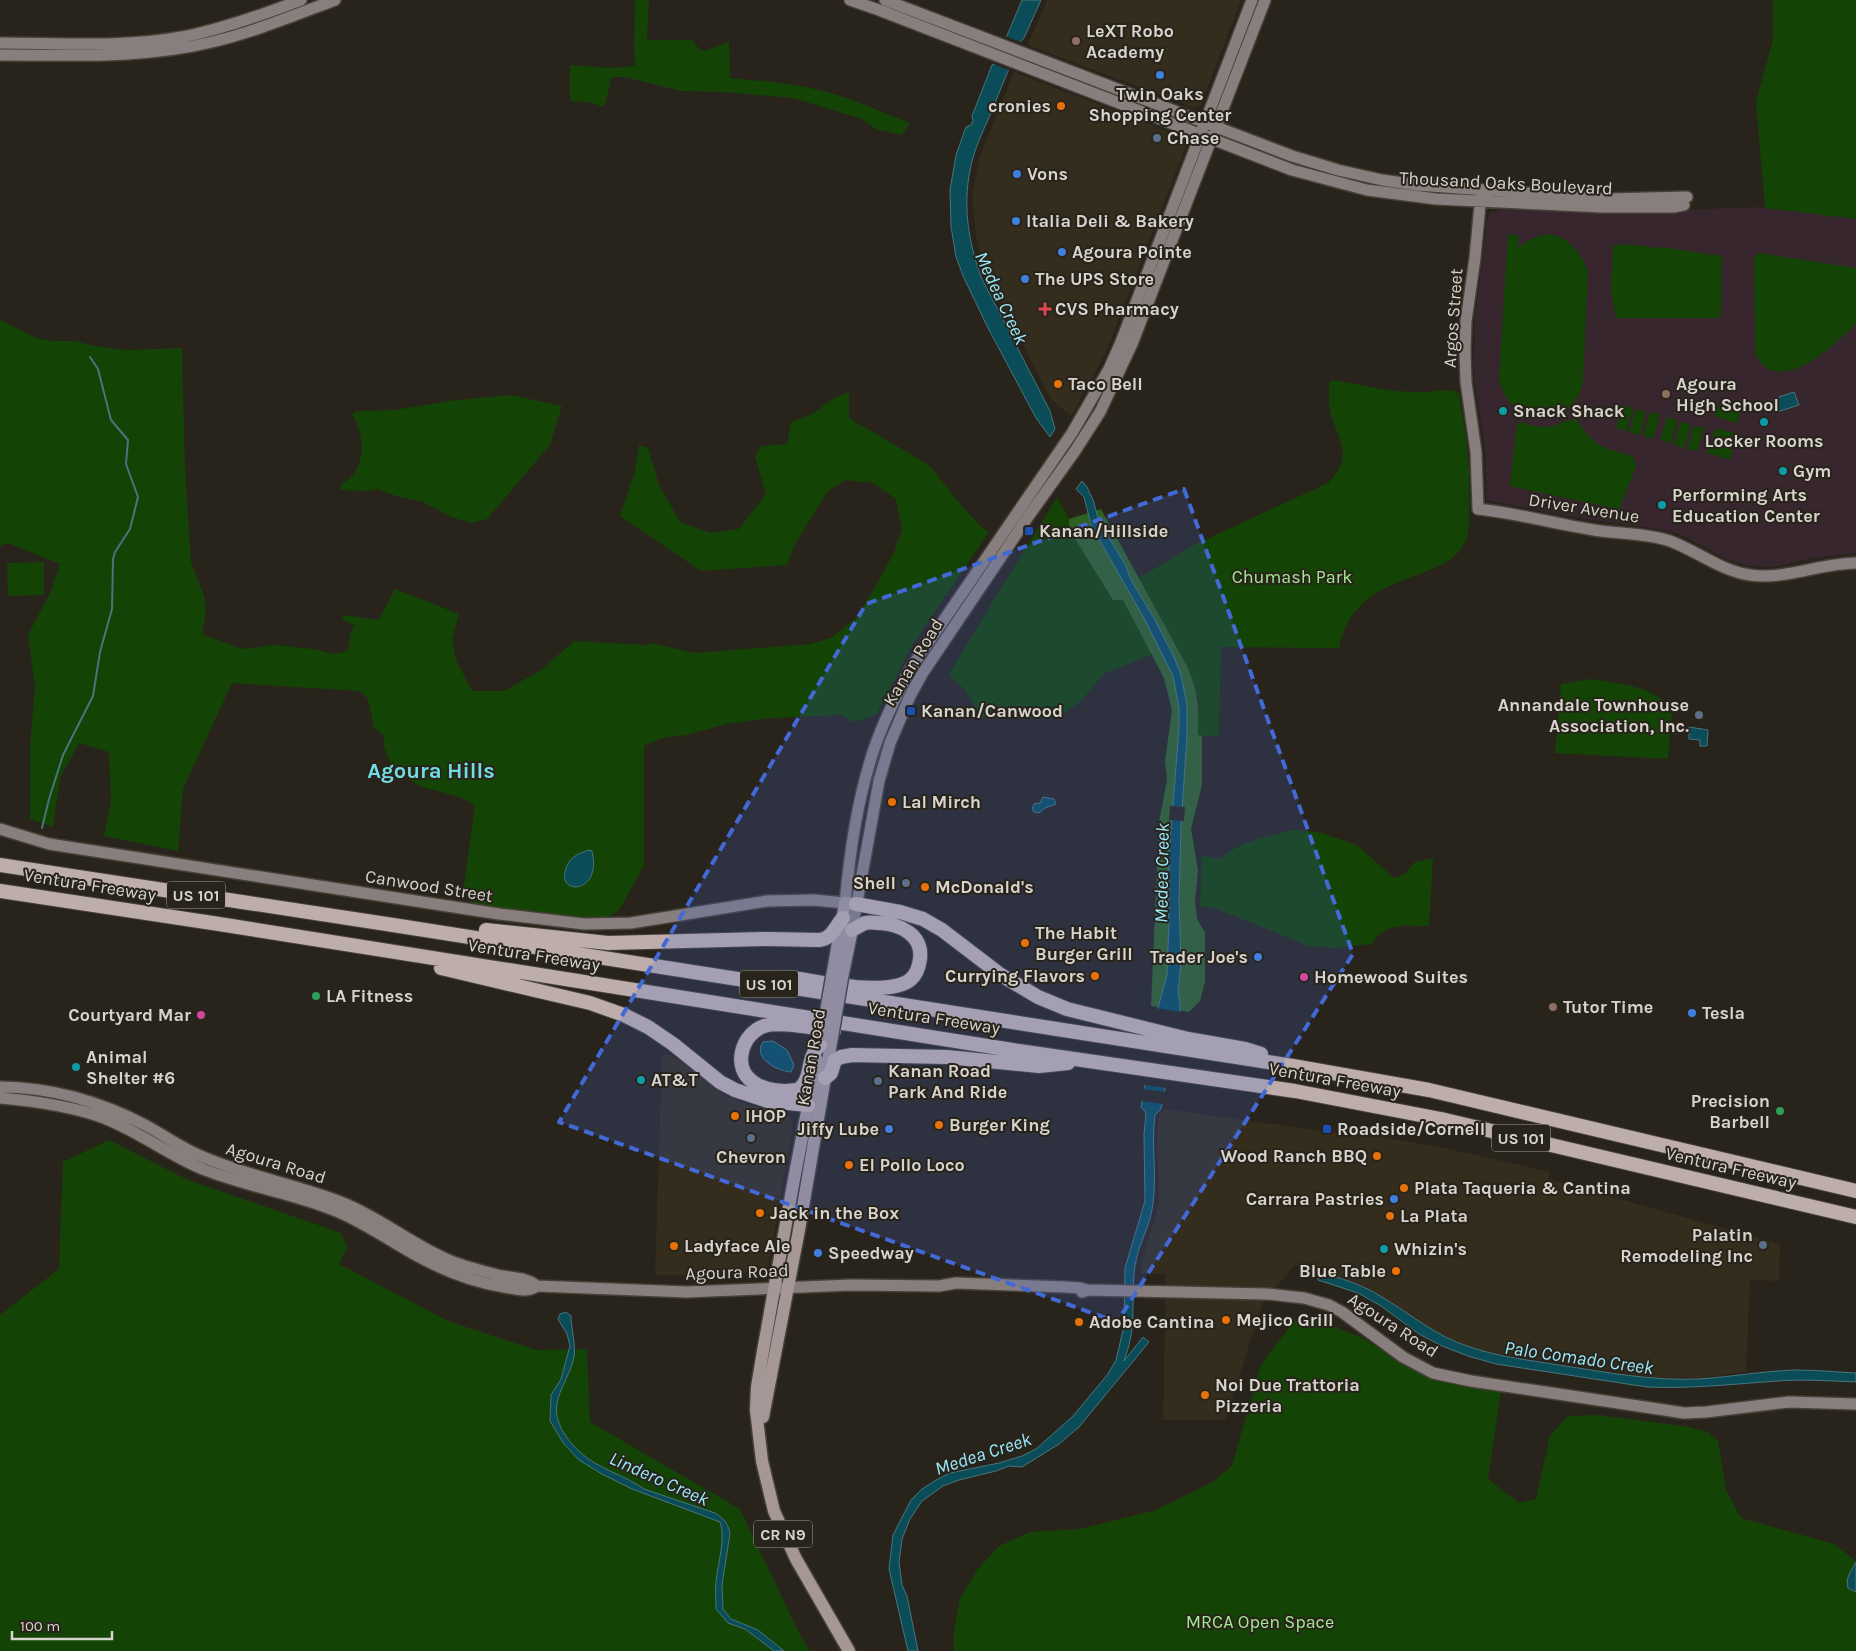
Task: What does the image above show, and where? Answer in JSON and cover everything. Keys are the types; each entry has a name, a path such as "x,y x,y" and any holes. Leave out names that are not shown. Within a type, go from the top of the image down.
{"highway":[{"name":"Ventura Freeway","path":"0,865 1145,1044 1188,1044 1292,1066 1429,1090 1856,1191"},
{"name":"Ventura Freeway","path":"0,891 356,945 1006,1049 1295,1091 1441,1119 1856,1217"},
{"path":"850,903 900,912 923,919 942,930 1001,975 1051,1003 1101,1019 1147,1029 1188,1044"},
{"path":"393,925 439,924 570,940 635,943 766,939 824,940 830,936 843,918"},
{"path":"744,981 789,978 865,987 892,988 902,985 912,978 919,966 920,953 917,941 907,930 896,925 867,923 852,930"},
{"path":"356,945 395,961 458,971 590,1003 624,1015 648,1027 673,1044 720,1082 735,1090 768,1101 814,1106"},
{"path":"824,1039 812,1052 806,1081 798,1090 761,1087 751,1081 744,1072 741,1063 743,1044 749,1036 764,1026 810,1027 956,1048 1006,1049"},
{"path":"825,1078 831,1073 835,1060 852,1055 947,1057 1039,1066 1086,1061"}],"main road":[{"path":"0,43 117,43 172,38 229,25 302,0"},
{"path":"0,55 134,54 191,46 232,36 335,0"},
{"name":"Thousand Oaks Boulevard","path":"850,0 1000,50"},
{"name":"Thousand Oaks Boulevard","path":"885,0 1000,50 1208,131 1300,159 1373,178 1480,195 1685,201"},
{"name":"Kanan Road","path":"837,977 843,918 850,903 886,753 899,717 922,674 1100,412 1132,344 1208,131 1252,0"},
{"name":"Kanan Road","path":"1208,131 1266,0"},
{"name":"Argos Street","path":"1478,509 1476,452 1466,382 1465,352 1466,321 1475,258 1480,195"},
{"name":"Driver Avenue","path":"1478,509 1596,531 1649,536 1669,541 1729,570 1750,575 1787,574 1818,567 1856,563"},
{"name":"Canwood Street","path":"0,829 49,844 491,913 584,924 631,923 767,901 814,900 850,903"},
{"name":"Kanan Road","path":"849,1651 783,1532 768,1489 762,1462 760,1435 782,1288 824,1039 837,977 852,930 850,903"},
{"name":"Kanan Road","path":"814,1106 825,1078 824,1039"},
{"name":"Agoura Road","path":"0,1087 50,1092 106,1108 143,1124 183,1148 216,1163 314,1192 353,1207 430,1251 450,1260 482,1270 530,1280 536,1286"},
{"name":"Agoura Road","path":"0,1098 45,1103 103,1118 206,1170 337,1211 446,1270 496,1286 528,1291 536,1286 686,1292 874,1285 939,1286 956,1283 1065,1287 1088,1290 1261,1294 1304,1298 1329,1306 1342,1312 1403,1357 1433,1372 1462,1380 1684,1412 1706,1412 1789,1402 1856,1404"}],"highlighted area":[{"path":"1184,489 1353,954 1117,1322 559,1122 866,604"}],"shaded area":[{"name":"Twin Oaks Shopping Center","path":"1047,0 1241,0 1201,105 1194,108 1028,45"},
{"name":"Agoura Pointe","path":"1014,72 1183,137 1186,141 1186,146 1106,352 1071,416 1051,399 983,268 976,236 972,198 979,159"},
{"name":"Agoura High School","path":"1498,203 1676,210 1856,204 1856,553 1811,558 1778,566 1745,565 1725,558 1682,535 1666,530 1586,519 1491,501 1487,498 1485,444 1474,380 1475,317 1488,216 1491,212 1497,212"},
{"path":"662,1055 669,1055 682,1061 725,1095 749,1105 786,1113 791,1118 793,1127 768,1268 763,1272 729,1276 655,1275"},
{"path":"1166,1109 1337,1133 1339,1136 1344,1136 1345,1133 1356,1135 1359,1133 1440,1147 1550,1172 1548,1179 1780,1244 1779,1281 1750,1280 1746,1372 1697,1378 1653,1377 1500,1354 1473,1348 1450,1339 1426,1326 1356,1283 1295,1265 1263,1302 1225,1420 1163,1420 1166,1274 1140,1273 1143,1256 1157,1213 1159,1198 1157,1140 1159,1113"}],"green space":[{"path":"635,0 649,0 647,40 693,40 698,48 705,51 729,42 730,78 786,84 819,90 910,123 902,135 876,129 862,119 793,98 723,92 681,91 625,77 612,77 604,107 588,102 570,101 570,65 610,68 635,66"},
{"path":"1773,0 1856,0 1856,219 1765,208 1756,102 1773,39"},
{"path":"1508,234 1518,235 1518,247 1542,235 1558,236 1577,251 1588,271 1583,382 1580,393 1565,411 1546,418 1536,417 1518,409 1510,402 1503,391 1499,378"},
{"path":"1619,244 1662,249 1662,247 1722,256 1721,315 1717,318 1616,318 1611,290 1613,247"},
{"path":"1758,253 1856,268 1856,323 1818,357 1794,369 1782,372 1768,369 1755,354 1754,257"},
{"path":"0,320 36,338 52,341 74,341 100,347 128,350 182,348 185,469 191,562 204,596 206,612 202,634 242,649 275,645 313,649 334,654 347,651 350,633 354,625 342,619 344,615 379,620 395,589 459,614 452,639 456,660 472,691 504,691 541,670 574,641 648,645 652,643 694,653 810,644 831,638 855,619 879,581 895,550 902,529 896,499 873,483 845,480 827,492 794,546 787,565 701,571 620,516 635,471 639,445 648,448 659,485 680,522 711,533 739,529 766,494 755,456 761,446 787,444 791,422 812,414 834,398 849,392 849,418 929,465 961,505 979,525 989,532 912,645 876,715 852,722 842,715 772,718 726,724 687,735 662,738 644,746 644,865 619,910 610,916 591,920 477,905 463,892 475,805 460,797 422,787 393,770 383,744 385,736 374,728 368,699 360,691 232,683 183,789 178,851 104,836 111,802 109,752 79,743 60,778 53,827 30,819 30,747 35,687 28,635 51,591 60,564 8,543 0,546"},
{"name":"Chumash Park","path":"1335,380 1391,390 1425,392 1448,390 1459,394 1467,442 1469,469 1469,529 1467,537 1458,553 1443,564 1403,580 1383,590 1364,603 1348,621 1339,648 1221,647 1219,736 1198,736 1199,702 1195,686 1187,666 1139,578 1196,544 1328,483 1336,474 1343,457 1341,442 1329,407 1329,384"},
{"path":"511,395 562,406 550,445 487,519 471,523 451,517 423,502 396,496 377,489 369,491 341,490 340,485 353,475 360,461 361,436 352,414 357,411 395,410 456,400"},
{"path":"1622,405 1633,408 1626,431 1616,428"},
{"path":"1717,406 1740,413 1737,423 1714,416"},
{"path":"1636,409 1646,412 1640,435 1629,432"},
{"path":"1650,412 1660,415 1653,438 1643,436"},
{"path":"1667,417 1677,420 1671,443 1660,440"},
{"path":"1568,420 1577,420 1590,437 1602,446 1634,457 1636,466 1620,508 1617,509 1510,486 1517,423 1522,422 1533,426 1546,427"},
{"path":"1680,422 1691,425 1684,448 1674,445"},
{"path":"1694,426 1704,428 1697,451 1687,449"},
{"path":"1715,428 1738,434 1735,444 1712,438"},
{"path":"1710,443 1733,450 1730,460 1707,453"},
{"path":"1057,497 1069,519 1069,529 1113,600 1123,600 1152,654 1104,674 1080,702 1060,715 1034,719 981,717 965,690 950,676 950,672"},
{"path":"1101,509 1187,666 1197,700 1198,735 1202,736 1202,785 1191,829 1198,870 1195,902 1197,919 1205,933 1205,982 1200,1001 1189,1012 1151,1006 1159,822 1167,780 1165,761 1172,710 1164,678 1123,600 1113,600 1069,529 1069,519"},
{"path":"44,562 44,595 8,596 7,563"},
{"path":"1590,679 1623,684 1644,690 1672,707 1668,759 1555,753 1561,684"},
{"path":"1292,830 1318,832 1357,845 1394,878 1405,874 1415,862 1433,858 1429,926 1404,926 1389,929 1382,932 1372,944 1334,948 1309,946 1215,908 1200,906 1202,856 1220,859 1245,844"},
{"path":"109,1140 188,1180 341,1233 347,1248 339,1264 448,1321 536,1350 587,1349 590,1422 740,1509 801,1637 810,1651 0,1651 0,1315 59,1269 63,1162"},
{"name":"MRCA Open Space","path":"1300,1313 1360,1337 1425,1375 1501,1392 1488,1479 1519,1503 1536,1499 1550,1436 1568,1416 1597,1415 1684,1426 1708,1432 1718,1441 1726,1490 1741,1518 1834,1544 1856,1561 1856,1651 954,1651 954,1630 960,1599 977,1570 999,1546 1030,1532 1080,1529 1156,1510 1211,1483 1232,1466 1261,1365"}],"water":[{"path":"1022,0 1041,0 1024,38 1020,42 975,151 968,183 967,215 972,247 982,279 1050,411 1055,429 1050,437 1036,418 964,278 956,257 951,226 950,190 956,155 966,127 971,125 973,121 972,116 992,65 995,64"},
{"path":"1794,392 1799,405 1777,412 1773,399"},
{"path":"1082,481 1093,500 1099,521 1126,566 1130,578 1174,657 1181,675 1187,705 1179,900 1181,963 1178,992 1180,1011 1161,1109 1155,1115 1152,1211 1135,1266 1132,1332 1124,1361 1143,1337 1149,1342 1079,1427 1059,1444 1022,1467 1009,1466 959,1480 943,1486 922,1501 910,1519 902,1539 899,1562 902,1585 907,1596 918,1651 908,1651 889,1569 893,1535 911,1500 922,1489 950,1473 999,1463 1022,1456 1036,1449 1073,1416 1108,1374 1116,1360 1124,1326 1125,1268 1145,1201 1144,1135 1146,1113 1141,1107 1158,1008 1167,975 1169,855 1179,708 1173,676 1145,620 1091,525 1084,497 1076,489"},
{"path":"1689,727 1708,730 1707,746 1700,746 1700,740 1689,739"},
{"path":"1043,797 1054,799 1056,804 1045,808 1039,813 1034,812 1032,809 1034,804 1040,803"},
{"path":"589,850 592,851 594,866 591,877 578,887 572,886 567,883 565,876 567,866 573,857"},
{"path":"773,1041 787,1050 794,1065 791,1072 773,1066 763,1058 760,1048 763,1042"},
{"path":"1319,1272 1344,1279 1367,1289 1447,1338 1503,1356 1663,1379 1698,1379 1804,1370 1856,1373 1856,1382 1798,1380 1696,1387 1647,1387 1496,1364 1442,1346 1419,1334 1381,1306 1358,1293 1318,1280"},
{"path":"566,1312 571,1316 574,1357 558,1398 557,1412 561,1428 566,1436 590,1460 644,1489 715,1513 723,1519 730,1533 722,1585 723,1609 731,1619 758,1630 784,1651 774,1651 745,1629 728,1623 716,1609 716,1581 722,1543 720,1522 632,1489 602,1474 579,1460 564,1444 550,1421 551,1395 561,1379 570,1346 567,1334 558,1319 560,1314"},
{"path":"1856,1562 1856,1592 1848,1588 1847,1581"}],"pier":[{"path":"1005,36 1021,42 1009,70 994,64"},
{"path":"1170,806 1185,807 1184,821 1169,820"},
{"path":"1155,1008 1182,1012 1179,1029 1152,1025"},
{"path":"1152,1027 1179,1032 1167,1088 1143,1085"},
{"path":"1142,1089 1167,1092 1164,1104 1140,1101"}],"waterway":[{"path":"42,828 63,755 93,696 100,652 112,609 113,559 115,552 130,529 138,497 126,464 128,440 111,420 98,369 90,357"}],"place":[{"name":"LeXT Robo Academy","path":"1076,41"},
{"name":"Twin Oaks Shopping Center","path":"1160,75"},
{"name":"cronies","path":"1061,106"},
{"name":"Chase","path":"1157,138"},
{"name":"Vons","path":"1017,174"},
{"name":"Italia Deli & Bakery","path":"1016,221"},
{"name":"Agoura Pointe","path":"1062,252"},
{"name":"The UPS Store","path":"1025,279"},
{"name":"CVS Pharmacy","path":"1045,309"},
{"name":"Taco Bell","path":"1058,384"},
{"name":"Agoura High School","path":"1666,394"},
{"name":"Snack Shack","path":"1503,411"},
{"name":"Locker Rooms","path":"1764,422"},
{"name":"Gym","path":"1783,471"},
{"name":"Performing Arts Education Center","path":"1662,505"},
{"name":"Kanan/Hillside","path":"1029,531"},
{"name":"Kanan/Canwood","path":"911,711"},
{"name":"Annandale Townhouse Association, Inc.","path":"1699,715"},
{"name":"Lal Mirch","path":"892,802"},
{"name":"Shell","path":"906,883"},
{"name":"McDonald's","path":"925,887"},
{"name":"The Habit Burger Grill","path":"1025,943"},
{"name":"Trader Joe's","path":"1258,957"},
{"name":"Currying Flavors","path":"1095,976"},
{"name":"Homewood Suites","path":"1304,977"},
{"name":"LA Fitness","path":"316,996"},
{"name":"Tutor Time","path":"1553,1007"},
{"name":"Tesla","path":"1692,1013"},
{"name":"Courtyard Mar","path":"201,1015"},
{"name":"Animal Shelter #6","path":"76,1067"},
{"name":"AT&T","path":"641,1080"},
{"name":"Kanan Road Park And Ride","path":"878,1081"},
{"name":"Precision Barbell","path":"1780,1111"},
{"name":"IHOP","path":"735,1116"},
{"name":"Burger King","path":"939,1125"},
{"name":"Jiffy Lube","path":"889,1129"},
{"name":"Roadside/Cornell","path":"1327,1129"},
{"name":"Chevron","path":"751,1138"},
{"name":"Wood Ranch BBQ","path":"1377,1156"},
{"name":"El Pollo Loco","path":"849,1165"},
{"name":"Plata Taqueria & Cantina","path":"1404,1188"},
{"name":"Carrara Pastries","path":"1394,1199"},
{"name":"Jack in the Box","path":"760,1213"},
{"name":"La Plata","path":"1390,1216"},
{"name":"Palatin Remodeling Inc","path":"1763,1245"},
{"name":"Ladyface Ale","path":"674,1246"},
{"name":"Whizin's","path":"1384,1249"},
{"name":"Speedway","path":"818,1253"},
{"name":"Blue Table","path":"1396,1271"},
{"name":"Mejico Grill","path":"1226,1320"},
{"name":"Adobe Cantina","path":"1079,1322"},
{"name":"Noi Due Trattoria Pizzeria","path":"1205,1395"}],"district":[{"name":"Agoura Hills","path":"431,771"}],"water label":[{"name":"Medea Creek","path":"1001,298"},
{"name":"Medea Creek","path":"1162,873"},
{"name":"Palo Comado Creek","path":"1579,1358"},
{"name":"Medea Creek","path":"983,1454"},
{"name":"Lindero Creek","path":"659,1479"}]}
